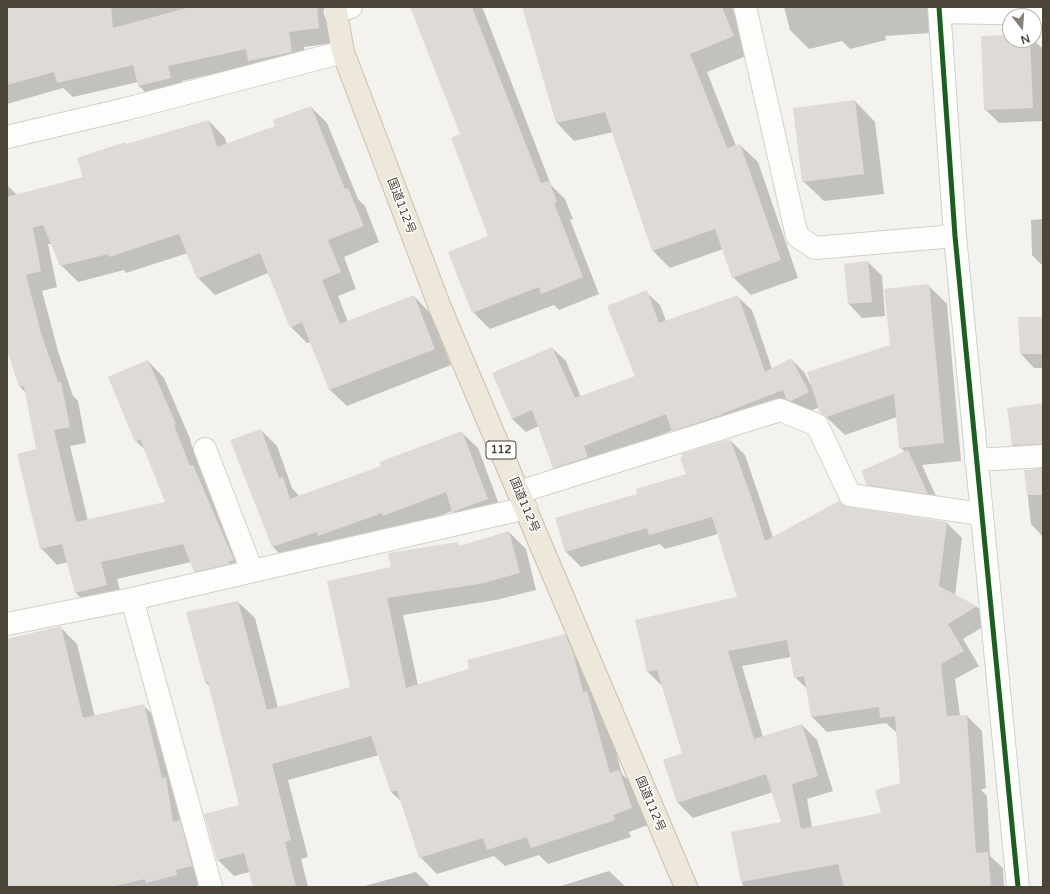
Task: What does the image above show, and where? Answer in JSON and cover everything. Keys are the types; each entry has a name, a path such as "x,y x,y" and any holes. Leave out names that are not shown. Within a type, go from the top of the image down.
{"highway":[{"name":"国道112号","path":"340,9 343,52 441,310 686,887"}],"street":[{"path":"745,7 797,236 815,248 955,236"},
{"path":"1018,887 955,236 939,10 1043,14"},
{"path":"7,137 126,109 343,52"},
{"path":"7,624 132,599 252,572 522,500 780,410 817,424 850,495 982,514"},
{"path":"205,449 252,572"},
{"path":"976,460 1043,456"},
{"path":"132,599 211,887"}],"building":[{"path":"7,7 111,7 113,28 190,7 317,7 319,28 289,32 292,52 248,61 246,49 168,66 171,78 138,86 133,65 57,83 54,72 7,85"},
{"path":"410,7 472,7 541,183 549,181 557,202 554,203 583,277 541,294 539,287 472,313 448,252 488,236 451,138 460,134"},
{"path":"522,7 722,7 734,36 690,54 727,148 740,144 781,260 732,278 715,229 652,251 605,112 556,123"},
{"path":"1002,35 1002,48 1030,48 1033,108 984,110 981,36"},
{"path":"855,100 864,174 802,182 793,108"},
{"path":"311,106 345,189 348,188 364,226 328,240 341,272 322,280 340,324 414,295 435,349 329,390 302,322 290,328 260,253 197,279 179,234 109,257 108,254 60,266 43,225 33,228 41,271 26,275 41,333 58,382 61,382 70,427 54,430 76,522 165,502 140,439 135,442 108,377 148,360 176,424 174,425 190,466 193,465 234,560 228,562 229,564 194,572 183,544 101,562 107,585 75,593 62,544 40,549 17,454 36,449 24,386 19,387 7,350 7,197 83,177 77,158 125,142 126,144 209,120 217,147 275,126 273,120"},
{"path":"868,261 872,302 848,304 844,264"},
{"path":"929,284 944,443 899,448 894,394 826,417 820,413 807,372 890,345 884,289"},
{"path":"647,290 659,323 738,295 765,372 791,358 809,392 791,401 787,400 783,390 721,415 672,431 666,414 584,446 588,457 553,468 532,410 512,419 492,373 552,347 575,398 635,376 607,306"},
{"path":"1018,317 1043,317 1043,354 1020,354"},
{"path":"1043,403 1043,444 1012,445 1007,408"},
{"path":"261,429 279,478 283,477 290,499 381,466 379,462 462,431 488,499 452,512 446,492 383,516 382,513 318,536 317,532 272,547 230,440"},
{"path":"730,439 751,496 765,541 839,501 848,507 947,522 939,586 977,606 948,624 964,651 941,664 947,716 967,715 976,853 988,852 991,887 844,887 838,864 741,882 731,832 781,822 766,774 677,803 663,760 682,753 657,670 647,672 635,620 737,597 712,517 649,535 647,528 565,552 555,518 637,494 636,489 686,474 680,458 682,457 681,454","holes":["787,640 794,678 804,676 811,717 879,707 880,718 895,716 900,783 875,790 881,813 801,829 792,784 818,776 802,724 754,739 728,651"]},
{"path":"908,450 928,494 867,485 861,471"},
{"path":"1043,469 1043,495 1027,495 1024,470"},
{"path":"509,531 520,573 479,584 387,598 406,688 469,669 467,660 565,634 573,652 583,692 587,691 610,773 619,770 632,808 613,815 615,820 531,848 527,837 487,850 483,838 419,858 397,790 391,792 371,736 272,764 291,840 285,842 296,887 253,887 244,853 217,860 204,814 239,805 208,682 205,683 186,612 238,601 267,710 350,687 327,581 391,567 388,553 458,542 459,546"},
{"path":"61,626 83,718 144,704 162,778 166,777 173,822 180,820 192,866 176,870 177,875 146,883 145,879 111,887 7,887 7,639"}],"cycle path":[{"path":"939,7 955,236 1018,887"}]}
